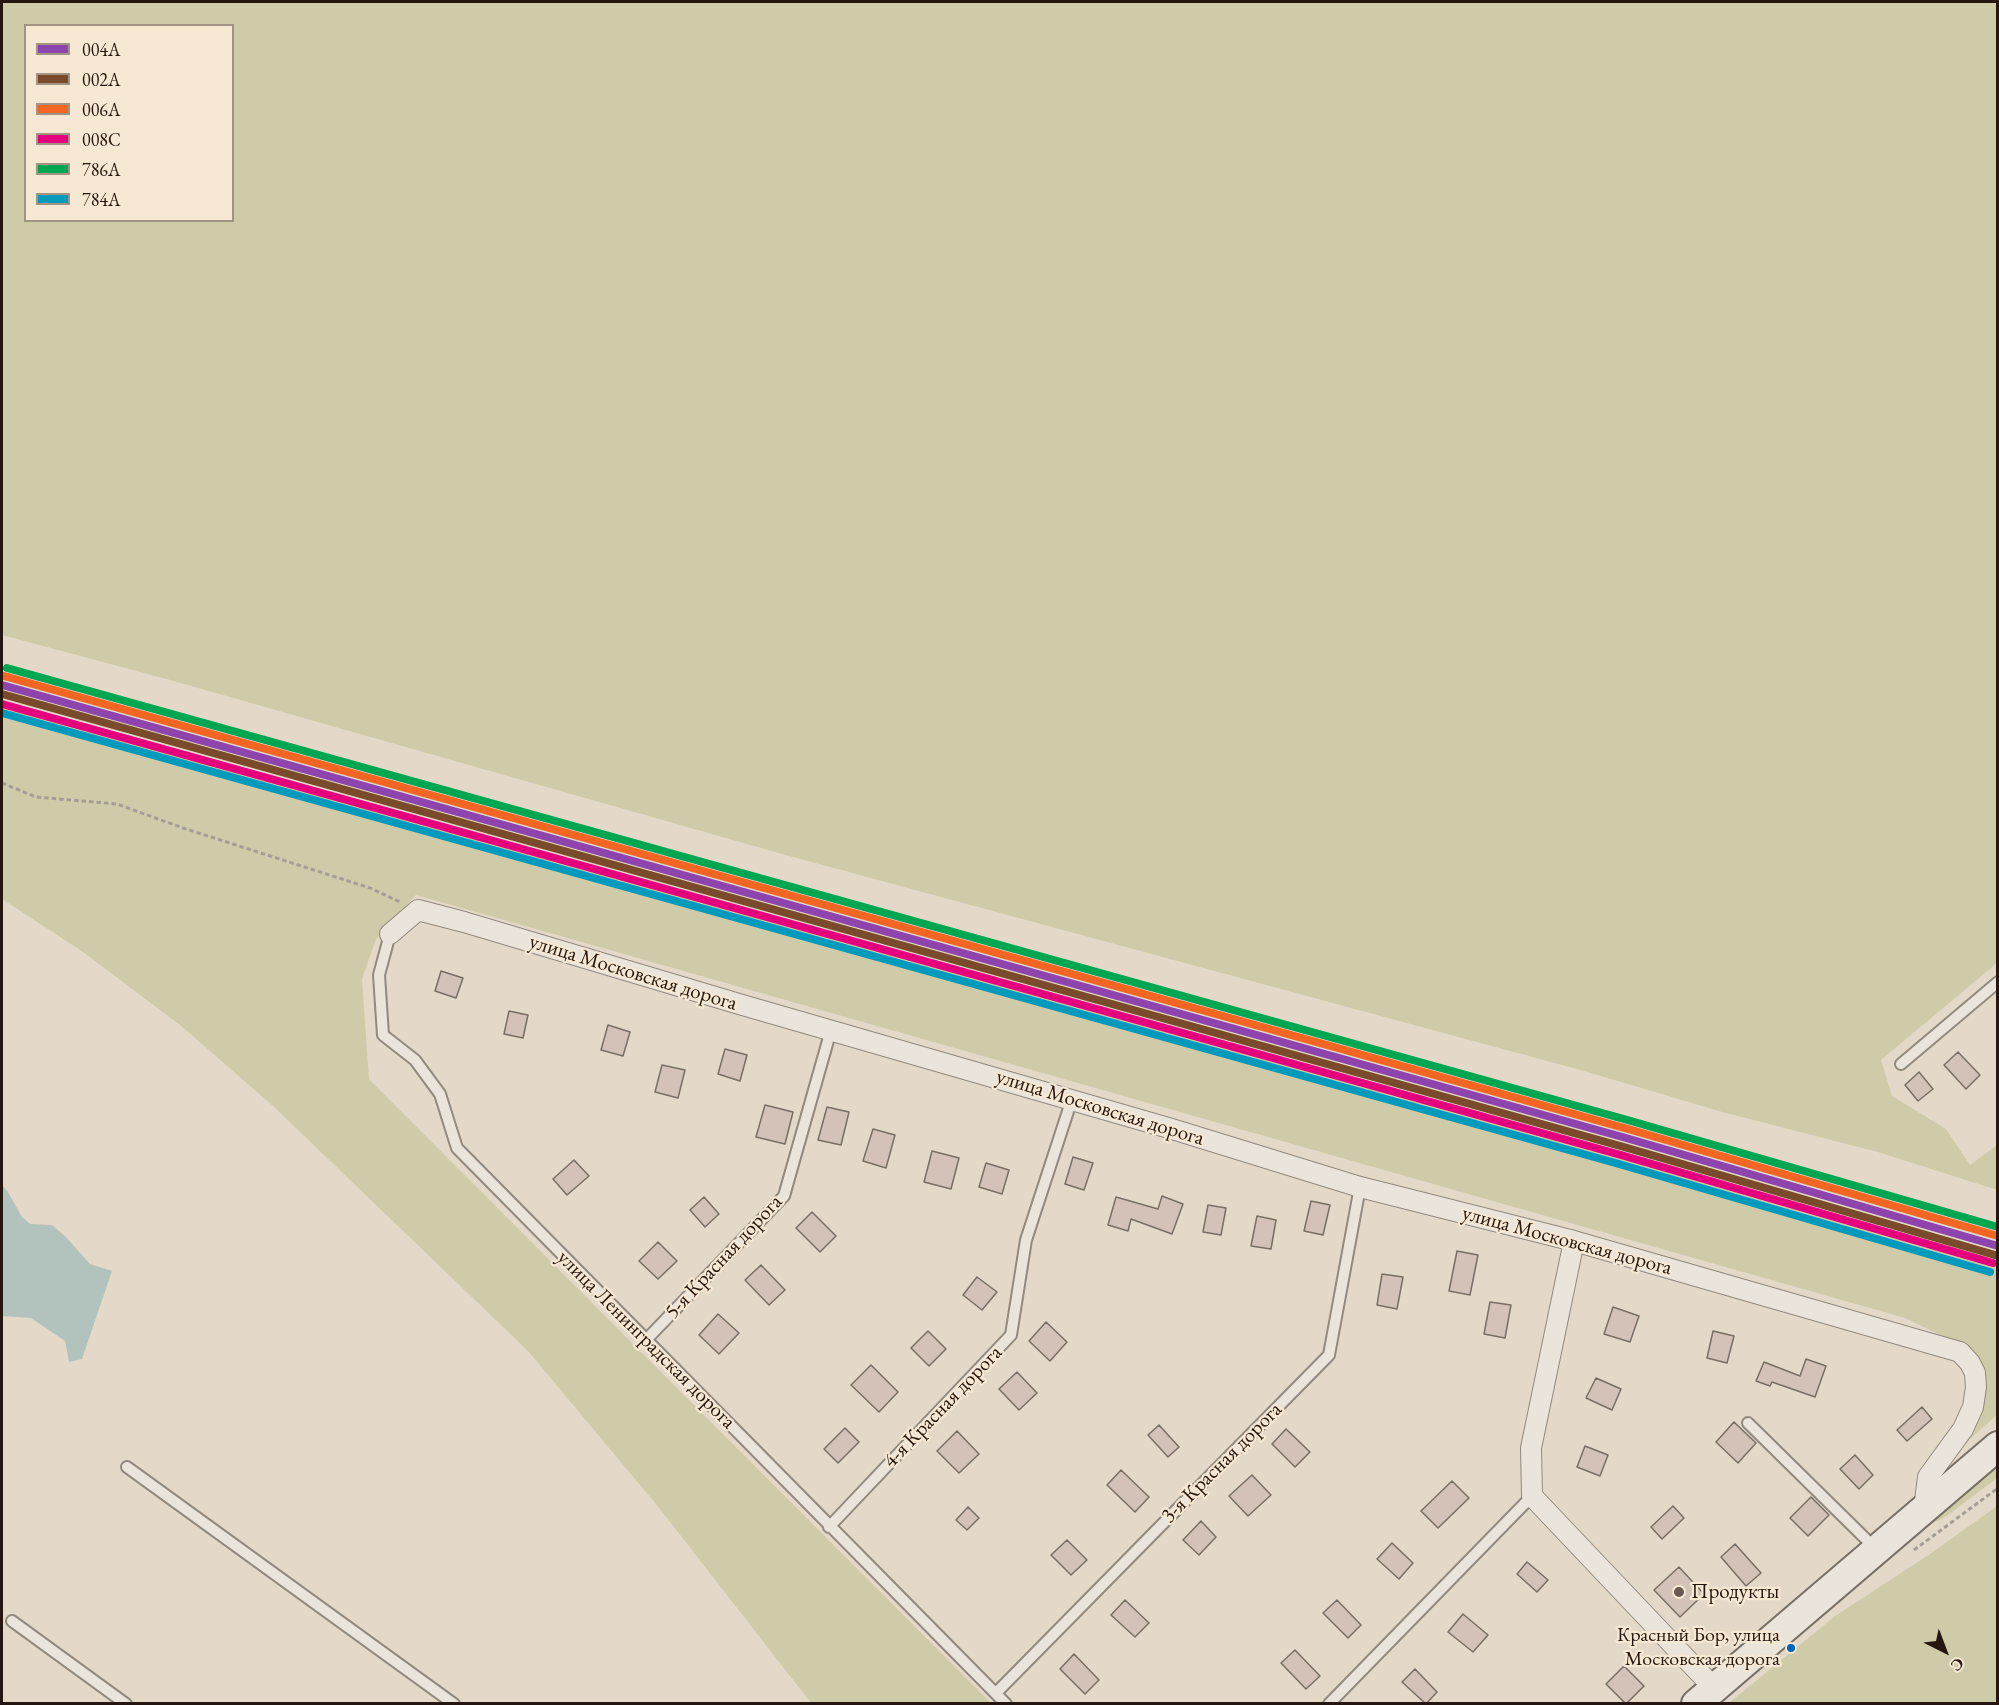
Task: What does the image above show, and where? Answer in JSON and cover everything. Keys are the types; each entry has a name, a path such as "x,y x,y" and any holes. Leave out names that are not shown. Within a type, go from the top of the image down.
{"main road":[{"path":"1705,1696 1998,1446"}],"street":[{"path":"390,933 418,910"},
{"name":"улица Московская дорога","path":"418,910 1072,1099 1360,1187 1574,1241 1960,1352 1975,1373 1976,1387 1973,1407 1963,1429 1928,1477 1924,1509"},
{"path":"1574,1241 1531,1448 1532,1496 1705,1696"}],"lane":[{"name":"улица Ленинградская дорога","path":"390,933 379,975 383,1035 415,1060 440,1094 457,1148 1006,1704"},
{"path":"1901,1064 1998,982"},
{"name":"5-я Красная дорога","path":"646,1340 784,1196 831,1030"},
{"name":"4-я Красная дорога","path":"829,1527 1011,1335 1026,1240 1072,1099"},
{"name":"3-я Красная дорога","path":"996,1693 1329,1355 1360,1187"},
{"path":"1748,1423 1877,1549"},
{"path":"127,1467 454,1704"},
{"path":"1329,1704 1532,1496"},
{"path":"12,1621 126,1704"}],"path":[{"path":"2,783 36,797 117,804 183,828 370,888 418,910"}],"shaded area":[{"path":"2,2 1997,2 1997,963 1881,1060 1892,1096 1946,1129 1970,1165 1997,1145 1997,1190 1878,1152 1722,1112 1584,1071 782,854 170,680 2,635"},
{"path":"2,705 1549,1138 1997,1258 1997,1415 1952,1455 1971,1429 1963,1346 1905,1318 416,895 376,939 362,979 369,1079 991,1703 811,1703 660,1509 528,1351 273,1106 180,1025 83,952 2,899"},
{"path":"2,1185 22,1217 30,1224 52,1225 90,1264 112,1271 82,1359 69,1362 65,1341 31,1318 2,1316"},
{"path":"1997,1461 1997,1478 1944,1518 1912,1532"},
{"path":"1997,1506 1997,1703 1729,1703 1835,1616 1930,1554"}],"building":[{"path":"441,971 463,978 456,998 435,991"},
{"path":"509,1011 528,1015 523,1038 504,1034"},
{"path":"608,1025 630,1032 623,1056 601,1050"},
{"path":"725,1049 747,1055 740,1081 718,1074"},
{"path":"1958,1052 1980,1075 1966,1089 1944,1065"},
{"path":"662,1065 685,1070 678,1098 655,1092"},
{"path":"1919,1072 1933,1089 1918,1101 1905,1085"},
{"path":"765,1105 793,1112 785,1144 756,1137"},
{"path":"827,1107 849,1112 841,1145 818,1140"},
{"path":"873,1129 895,1135 886,1168 863,1161"},
{"path":"932,1151 959,1158 951,1189 924,1182"},
{"path":"1073,1157 1093,1163 1084,1190 1065,1184"},
{"path":"574,1160 589,1176 567,1195 553,1179"},
{"path":"986,1163 1009,1170 1002,1194 979,1187"},
{"path":"1162,1196 1183,1204 1172,1234 1131,1219 1128,1231 1108,1225 1116,1197 1158,1209"},
{"path":"704,1197 719,1214 705,1227 690,1210"},
{"path":"1311,1201 1330,1205 1323,1235 1304,1231"},
{"path":"1208,1205 1226,1208 1221,1235 1203,1232"},
{"path":"812,1212 836,1236 820,1252 796,1228"},
{"path":"1257,1216 1276,1220 1271,1249 1251,1246"},
{"path":"658,1242 677,1261 658,1279 639,1261"},
{"path":"1457,1251 1478,1255 1470,1295 1449,1291"},
{"path":"761,1265 785,1290 769,1305 745,1280"},
{"path":"1382,1274 1403,1277 1397,1309 1377,1305"},
{"path":"977,1277 997,1292 982,1310 963,1295"},
{"path":"1490,1302 1511,1305 1505,1338 1484,1334"},
{"path":"1613,1307 1639,1316 1630,1342 1604,1334"},
{"path":"718,1314 739,1333 719,1354 699,1335"},
{"path":"1046,1322 1067,1342 1050,1361 1029,1341"},
{"path":"928,1331 946,1349 929,1366 911,1348"},
{"path":"1713,1331 1734,1336 1727,1363 1707,1358"},
{"path":"1806,1359 1826,1366 1815,1397 1772,1382 1770,1386 1756,1381 1764,1362 1800,1376"},
{"path":"871,1365 898,1392 879,1412 851,1385"},
{"path":"1017,1372 1037,1393 1019,1410 999,1389"},
{"path":"1596,1378 1621,1389 1612,1410 1586,1398"},
{"path":"1922,1407 1932,1419 1907,1441 1897,1430"},
{"path":"1734,1422 1756,1443 1738,1463 1716,1442"},
{"path":"1159,1425 1179,1447 1168,1457 1148,1435"},
{"path":"845,1428 859,1442 838,1463 824,1449"},
{"path":"1286,1429 1310,1452 1295,1467 1272,1444"},
{"path":"957,1431 979,1454 959,1473 937,1451"},
{"path":"1585,1446 1608,1455 1600,1476 1577,1467"},
{"path":"1855,1455 1873,1475 1859,1489 1840,1469"},
{"path":"1121,1470 1149,1497 1135,1512 1107,1485"},
{"path":"1252,1475 1271,1495 1248,1516 1229,1496"},
{"path":"1452,1481 1469,1498 1438,1528 1421,1511"},
{"path":"1811,1497 1829,1515 1808,1536 1790,1518"},
{"path":"1673,1506 1684,1518 1662,1539 1651,1527"},
{"path":"968,1507 979,1518 967,1530 956,1520"},
{"path":"1201,1521 1216,1537 1199,1555 1183,1540"},
{"path":"1067,1540 1087,1560 1071,1575 1051,1555"},
{"path":"1392,1543 1413,1563 1399,1579 1377,1559"},
{"path":"1735,1544 1761,1573 1746,1586 1721,1557"},
{"path":"1527,1562 1548,1580 1537,1592 1517,1574"},
{"name":"Продукты","path":"1679,1567 1704,1594 1680,1617 1654,1590"},
{"path":"1125,1600 1149,1623 1135,1637 1111,1615"},
{"path":"1337,1600 1361,1625 1348,1638 1323,1613"},
{"path":"1463,1614 1488,1635 1473,1652 1448,1632"},
{"path":"1295,1650 1320,1676 1306,1689 1281,1663"},
{"path":"1074,1654 1099,1680 1085,1694 1060,1669"},
{"path":"1624,1666 1644,1686 1626,1704 1606,1684"},
{"path":"1415,1669 1437,1692 1426,1704 1402,1682"}],"transit line":[{"name":"786А","path":"7,668 1631,1121 1998,1227"},
{"name":"006А","path":"4,676 1628,1129 1998,1236"},
{"name":"004А","path":"2,685 1626,1138 1998,1246"},
{"name":"002А","path":"2,694 1624,1147 1995,1255"},
{"name":"008С","path":"2,704 1621,1155 1993,1263"},
{"name":"784А","path":"2,713 1619,1164 1990,1272"}],"place":[{"name":"Продукты","path":"1679,1592"},
{"name":"Красный Бор, улица Московская дорога","path":"1791,1648"}]}
